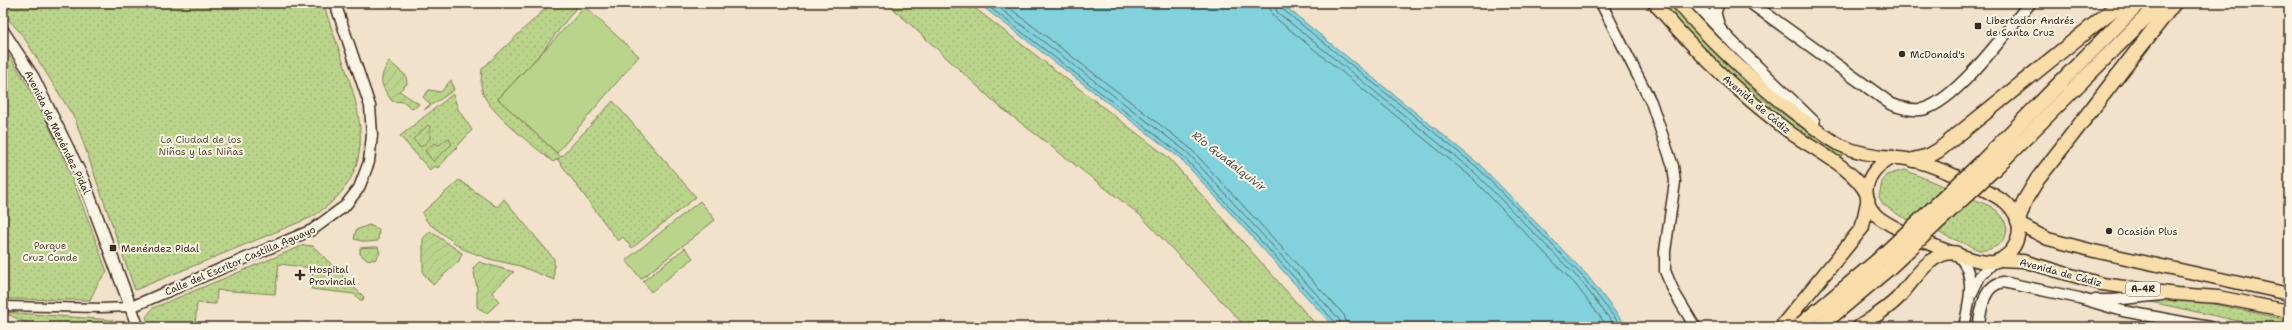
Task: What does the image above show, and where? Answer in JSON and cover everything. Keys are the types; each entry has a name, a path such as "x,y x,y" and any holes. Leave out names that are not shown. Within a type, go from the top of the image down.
{"highway":[{"path":"1908,159 1929,156 1939,150 2121,3"},
{"path":"1989,165 2139,3"},
{"path":"1819,327 1882,265 2160,3"},
{"path":"2019,223 2025,200 2037,180 2174,3"},
{"path":"1781,327 1824,271 1862,228 1867,197"},
{"path":"1859,327 1897,299 1932,260 1946,253 1956,254"},
{"path":"1798,327 1882,265"}],"main road":[{"name":"Avenida de Cádiz","path":"1654,3 1712,65 1752,103 1792,134 1851,174 1862,185 1875,213 1882,220 1956,254 1983,262 2023,261 2102,284 2176,294 2218,297 2289,311"},
{"name":"Avenida de Cádiz","path":"1678,3 1716,44 1752,78 1807,123 1841,145 1866,154 1908,159 1953,176 2000,198 2013,209 2019,223"},
{"name":"Avenida de Cádiz","path":"1695,3 1787,97 1841,145"},
{"path":"1718,3 1715,13 1716,20 1723,32"},
{"path":"1752,3 1891,104 1910,109 1923,109 1934,104 1952,90 1978,66 2030,3"},
{"name":"Avenida de Menéndez Pidal","path":"3,31 33,77 83,179 138,327"},
{"path":"1867,197 1869,179 1878,166 1888,160 1908,159"},
{"path":"1997,261 2013,248 2018,237 2019,223"},
{"name":"A-4R","path":"2019,223 2041,236 2094,251 2289,294"}],"street":[{"name":"Calle del Escritor Castilla Aguayo","path":"131,307 312,230 345,206 359,188 369,162 372,134 370,106 334,3"},
{"path":"1602,3 1651,102 1674,166 1675,182 1664,252 1665,271 1674,292 1695,327"},
{"path":"1956,254 1968,272 1970,281 1969,300 1964,327"},
{"path":"1969,300 1980,276 1997,261"},
{"path":"1978,327 1988,292 1997,284 2009,282 2079,298 2117,310 2209,327"},
{"path":"2079,298 2101,301 2176,294"},
{"path":"3,306 101,308 131,307"}],"green space":[{"name":"La Ciudad de los Niños y las Niñas","path":"3,3 324,3 327,16 352,88 358,112 360,135 358,157 350,179 335,199 312,217 135,290 75,119 23,36 3,13"},
{"path":"551,3 579,4 541,53 498,99 561,157 613,101 696,197 632,248 623,237 618,241 558,160 559,158 553,162 526,140 489,104 482,90 482,69"},
{"path":"887,3 968,3 1169,158 1318,327 1246,327 1140,215 999,106"},
{"path":"1662,3 1670,3 1707,45 1749,86 1795,123 1843,153 1839,160 1790,124 1745,88 1703,48"},
{"path":"585,7 639,56 557,153 498,99"},
{"name":"Parque Cruz Conde","path":"3,47 35,99 49,127 75,185 107,272 98,283 90,300 3,299"},
{"path":"389,61 406,76 407,84 399,91 419,104 416,107 411,108 404,102 392,101 385,90 382,78"},
{"path":"451,80 454,90 424,110 430,104 423,97 429,90 441,92"},
{"path":"453,94 458,109 472,130 438,168 434,166 430,170 400,136"},
{"path":"428,125 430,127 430,139 421,147 413,139"},
{"path":"448,138 452,144 433,161 425,151 434,143 439,145"},
{"path":"1905,170 1990,206 2001,214 2007,228 2001,243 1991,249 1979,250 1900,216 1883,204 1879,197 1882,182 1886,175"},
{"path":"459,180 497,207 504,199 554,259 554,280 520,266 489,259 463,249 428,223 422,213"},
{"path":"700,201 715,220 641,279 626,260"},
{"path":"369,225 379,229 378,241 366,242 354,239 356,230"},
{"path":"430,231 462,253 459,261 433,285 423,273 423,239"},
{"path":"304,245 313,246 364,297 363,300 360,300 354,294 311,289 313,268 279,264 275,294 217,290 216,304 197,303 195,327 150,327 146,317 153,308"},
{"path":"378,247 380,253 375,260 366,259 360,254 360,248"},
{"path":"685,248 693,258 651,292 643,281"},
{"path":"479,262 514,272 492,292 499,302 487,313 477,307 477,288 473,268"},
{"path":"2172,299 2209,303 2289,320 2289,327 2266,327 2151,302"},
{"path":"3,312 113,320 112,325 108,327 35,327"}],"water":[{"name":"Río Guadalquivir","path":"978,3 1281,3 1480,165 1586,274 1627,327 1334,327 1181,159"}],"place":[{"name":"Libertador Andrés de Santa Cruz","path":"1978,26"},
{"name":"McDonald's","path":"1902,54"},
{"name":"Ocasión Plus","path":"2109,231"},
{"name":"Menéndez Pidal","path":"113,248"},
{"name":"Hospital Provincial","path":"300,275"}]}
